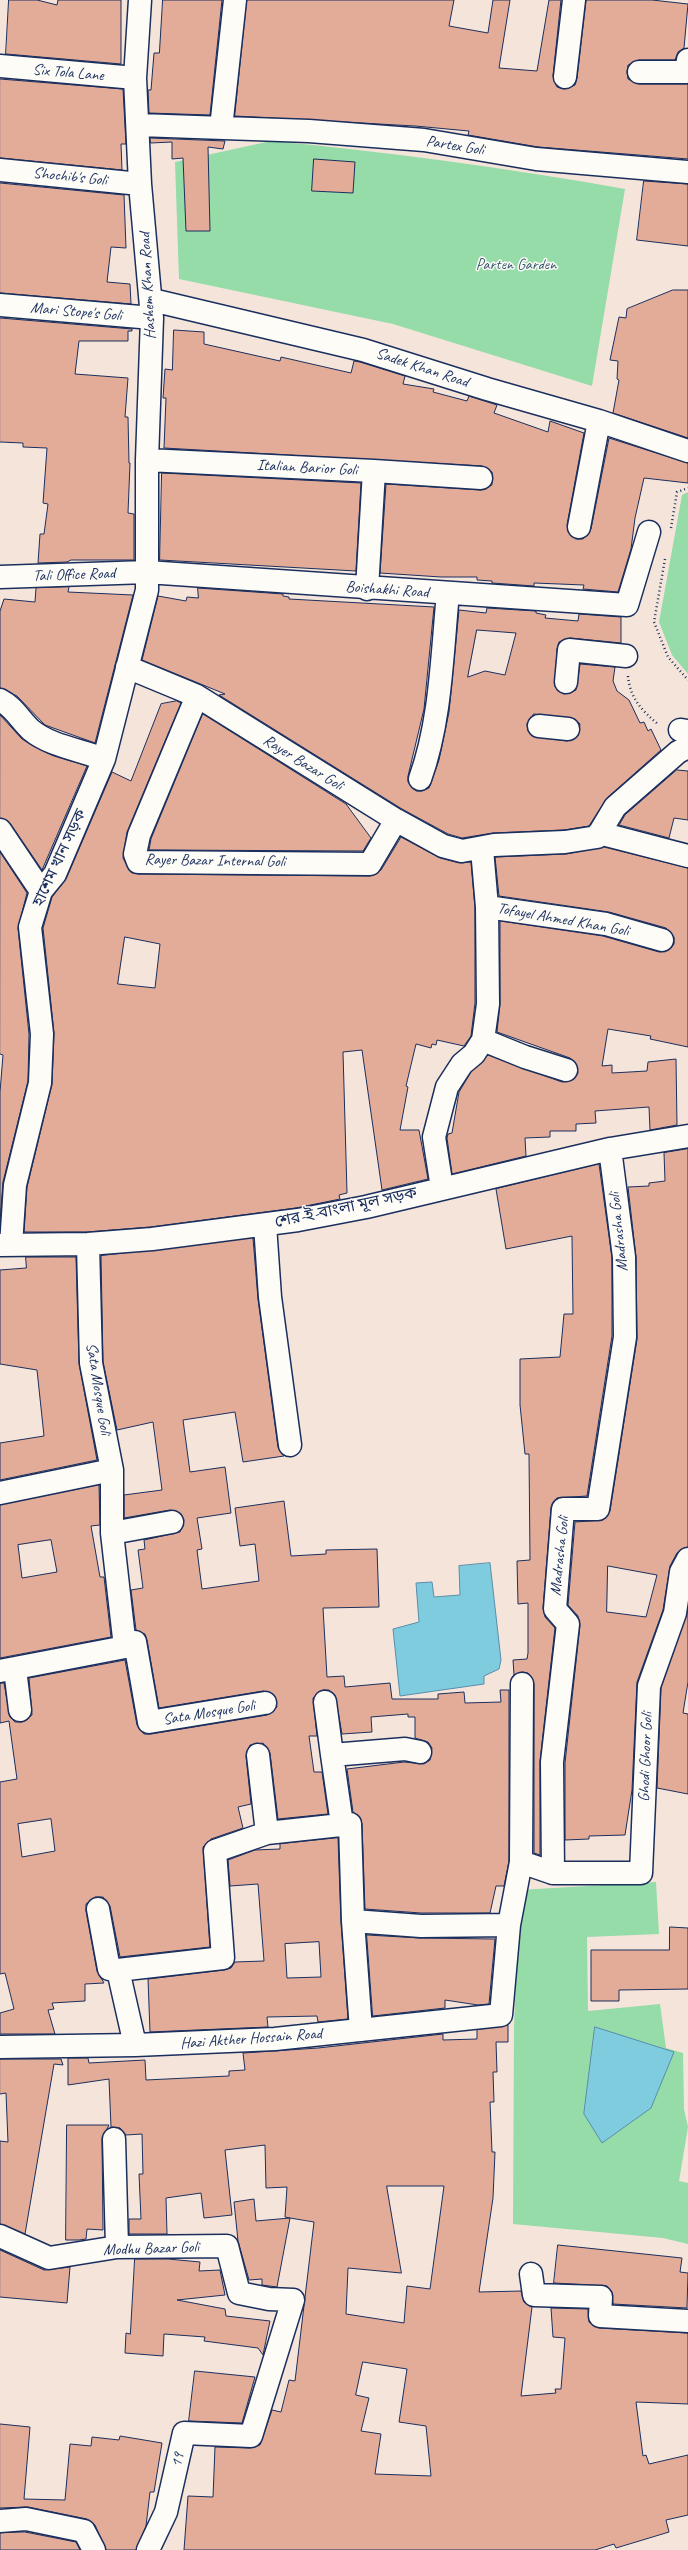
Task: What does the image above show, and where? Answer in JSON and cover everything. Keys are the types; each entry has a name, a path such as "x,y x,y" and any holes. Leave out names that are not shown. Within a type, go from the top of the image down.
{"street":[{"name":"Hashem Khan Road","path":"140,0 135,78 139,125 140,184 152,309 147,460 147,572"},
{"path":"221,128 235,0"},
{"path":"565,77 574,0"},
{"path":"639,72 686,72 688,60"},
{"name":"Six Tola Lane","path":"0,66 135,78"},
{"name":"Partex Goli","path":"139,125 309,131 424,140 536,159 688,172"},
{"name":"Shochib's Goli","path":"0,170 140,184"},
{"name":"Mari Stope's Goli","path":"0,306 152,309"},
{"name":"Sadek Khan Road","path":"152,309 363,350 487,389 599,421 688,451"},
{"path":"578,527 599,421"},
{"name":"Italian Barior Goli","path":"147,460 374,471 366,589"},
{"path":"374,471 481,478"},
{"name":"Boishakhi Road","path":"147,572 366,589 627,605 648,532"},
{"name":"Tali Office Road","path":"0,577 147,572"},
{"name":"হাশেম খান সড়ক","path":"6,1245 15,1185 40,1083 42,1034 30,927 41,891 55,874 104,758 126,667 147,590 147,572"},
{"path":"420,779 429,756 448,593"},
{"path":"566,682 561,649 626,656"},
{"name":"Rayer Bazar Goli","path":"126,667 197,696 396,820 443,846 462,851 482,849 494,845 565,842 597,836 599,833"},
{"name":"Rayer Bazar Internal Goli","path":"197,696 139,835 135,854 138,862 370,864 396,820"},
{"path":"0,700 9,704 31,730 52,742 104,758"},
{"path":"539,726 568,728"},
{"path":"685,736 678,752 615,807 599,833 688,856"},
{"path":"0,830 41,891"},
{"path":"442,1188 434,1137 447,1087 462,1064 474,1054 483,1040 488,1004 487,907 482,849"},
{"name":"Tofayel Ahmed Khan Goli","path":"487,907 606,924 662,940"},
{"path":"483,1040 525,1057 566,1070"},
{"name":"শের-ই-বাংলা মূল সড়ক","path":"6,1245 88,1244 265,1225 366,1207 610,1149 688,1136"},
{"name":"Madrasha Goli","path":"553,1873 552,1762 568,1624 555,1609 563,1510 598,1509 625,1336 624,1258 610,1149"},
{"path":"265,1225 270,1297 290,1445"},
{"name":"Sata Mosque Goli","path":"88,1244 91,1363 112,1470 112,1533 125,1647"},
{"path":"0,1493 112,1470"},
{"path":"112,1533 172,1522"},
{"name":"Ghodi Ghoor Goli","path":"553,1873 641,1873 649,1686 675,1614 681,1572 688,1560"},
{"name":"Sata Mosque Goli","path":"7,1670 125,1647 135,1642 149,1722 265,1703"},
{"path":"7,1670 20,1710"},
{"path":"353,1921 421,1926 509,1925 521,1862 522,1684"},
{"path":"325,1702 342,1824"},
{"path":"332,1755 405,1749 420,1752"},
{"path":"258,1755 267,1833"},
{"path":"98,1909 109,1969 118,1970 223,1958 215,1851 267,1833 350,1824 353,1921 361,2030"},
{"path":"521,1862 553,1873"},
{"name":"Hazi Akther Hossain Road","path":"0,2047 134,2045 275,2039 501,2015 509,1925"},
{"path":"118,1970 134,2045"},
{"path":"114,2139 117,2248"},
{"name":"Modhu Bazar Goli","path":"0,2236 50,2258 117,2248 227,2246 239,2293 269,2299 293,2300 251,2436"},
{"path":"531,2274 534,2295 601,2297 600,2316 688,2321"},
{"name":"19","path":"148,2550 166,2512 184,2433 251,2436"},
{"path":"0,2521 26,2519 84,2531 94,2550"}],"path":[{"path":"670,530 678,492 688,488"},
{"path":"666,553 654,622 668,657 688,680"},
{"path":"626,656 629,688 640,710 661,726 685,736"}],"green space":[{"name":"Parten Garden","path":"271,141 448,161 625,189 592,386 393,324 179,279 175,162"},
{"path":"688,492 688,674 672,655 659,622 682,495"},
{"path":"656,1882 659,1934 587,1937 588,2011 660,2004 666,2048 683,2053 684,2109 688,2127 679,2181 688,2183 688,2244 663,2238 513,2224 514,2029 519,1890"}],"water":[{"path":"490,1563 501,1660 499,1669 484,1676 484,1684 400,1696 393,1629 419,1622 416,1583 432,1582 434,1597 460,1595 459,1566"},
{"path":"595,2027 674,2052 651,2108 602,2143 584,2114"}],"building":[{"path":"9,0 37,0 57,5 58,0 121,0 121,64 6,54"},
{"path":"163,0 222,0 210,115 149,113 148,90 151,90 154,53 159,53"},
{"path":"247,0 454,0 449,26 488,33 493,0 510,0 499,68 537,71 549,0 561,0 553,76 557,87 564,89 575,85 577,78 586,0 652,0 688,4 684,48 678,52 675,60 639,60 628,65 627,72 628,79 639,84 688,84 688,159 538,147 468,135 469,131 415,126 235,116"},
{"path":"0,79 123,89 126,144 121,144 122,170 0,158"},
{"path":"150,138 225,141 223,149 208,147 210,231 186,231 183,158 172,159 172,142 151,143"},
{"path":"314,159 355,162 353,193 312,191"},
{"path":"644,181 688,184 688,246 637,240"},
{"path":"0,183 124,195 126,248 111,247 107,282 130,284 131,304 0,293"},
{"path":"673,290 688,290 688,438 613,413 619,380 617,379 618,361 610,360 619,317 626,318 627,309"},
{"path":"0,318 132,329 132,331 128,331 128,341 79,341 75,374 128,378 125,417 128,417 130,463 128,513 134,514 134,560 71,560 67,562 38,563 40,534 44,534 48,504 43,503 47,448 23,447 23,443 0,442"},
{"path":"174,330 204,332 204,344 280,361 281,357 351,373 354,361 360,362 405,376 403,384 434,389 433,392 467,401 469,396 497,405 494,413 548,432 550,421 584,433 567,525 571,536 576,539 583,539 591,529 609,438 688,463 688,483 644,478 635,518 631,549 618,592 583,589 584,585 534,583 534,586 492,583 492,581 477,580 477,577 441,577 380,573 386,484 481,490 492,485 492,472 482,466 164,448 166,398 163,398 165,369 172,370"},
{"path":"162,473 361,483 356,571 160,560"},
{"path":"69,587 68,592 133,595 95,743 45,725 17,696 0,688 0,611 4,599 35,602 36,588"},
{"path":"198,588 283,594 283,596 289,597 289,599 434,607 424,709 408,776 408,782 416,791 422,791 429,788 439,760 449,712 459,610 486,613 487,608 536,611 536,613 546,615 545,618 578,621 579,614 621,617 621,643 570,638 559,642 557,649 555,687 564,694 576,690 580,664 615,667 613,681 617,691 629,700 640,723 644,722 648,731 651,729 661,750 607,798 589,826 564,830 493,833 462,838 448,834 402,809 219,695 225,694 142,660 158,596 186,601 187,597 198,598","holes":["477,630 516,633 505,675 485,671 468,677","534,714 575,719 580,724 578,736 567,741 532,736 528,731 527,724"]},
{"path":"177,701 181,703 127,832 123,858 131,872 138,874 370,876 381,870 401,837 440,858 459,863 471,862 475,908 475,1003 471,1036 464,1046 437,1040 436,1045 432,1044 431,1048 416,1044 406,1086 408,1087 400,1130 419,1130 428,1179 382,1190 362,1050 343,1052 347,1193 339,1195 340,1199 296,1208 151,1227 87,1232 24,1232 27,1187 52,1084 54,1033 43,928 52,897 66,879 112,772 131,781 161,704","holes":["125,937 160,944 155,988 118,984"]},
{"path":"203,714 346,804 371,838 363,851 149,850 151,839"},
{"path":"0,715 22,739 33,746 52,755 87,766 42,870 10,823 0,818"},
{"path":"677,770 688,771 688,820 674,818 669,838 619,825 625,815"},
{"path":"604,847 688,868 688,1047 650,1039 651,1036 608,1029 602,1066 612,1065 612,1073 647,1071 648,1062 676,1059 677,1125 650,1130 649,1107 595,1111 596,1123 576,1124 576,1131 550,1131 550,1137 525,1138 526,1156 452,1174 447,1138 448,1134 452,1133 459,1092 471,1072 488,1055 562,1082 574,1079 578,1073 575,1062 570,1058 497,1032 500,1004 500,921 603,936 659,952 670,949 674,944 674,937 666,928 609,912 499,896 495,857 566,854"},
{"path":"0,852 27,893 18,928 29,1034 28,1081 3,1182 0,1222 0,1092 3,1055 0,1054"},
{"path":"688,1149 688,1547 677,1553 670,1566 663,1610 637,1682 632,1790 625,1835 589,1836 589,1839 565,1840 565,1763 580,1625 578,1616 568,1605 575,1522 603,1520 610,1511 637,1339 636,1257 628,1187 649,1186 649,1183 665,1181 664,1153","holes":["608,1566 657,1575 646,1617 607,1612"]},
{"path":"599,1164 612,1258 612,1336 587,1496 557,1498 551,1508 543,1608 545,1617 555,1628 540,1761 540,1855 534,1853 534,1684 528,1673 522,1672 514,1675 513,1660 527,1659 528,1653 528,1603 518,1604 517,1561 530,1560 529,1454 525,1454 520,1405 520,1359 560,1357 564,1314 573,1314 572,1236 506,1249 496,1189"},
{"path":"253,1238 258,1299 278,1447 284,1456 243,1462 235,1412 183,1420 190,1472 225,1467 231,1513 197,1518 202,1549 197,1550 202,1589 259,1581 255,1544 240,1546 235,1508 284,1501 291,1556 326,1554 326,1550 377,1549 379,1607 323,1608 327,1677 344,1676 345,1687 390,1683 392,1699 438,1699 438,1694 464,1692 465,1703 501,1702 500,1690 509,1690 509,1861 504,1886 496,1886 490,1913 421,1913 365,1909 362,1824 360,1817 353,1812 347,1769 404,1762 424,1764 430,1760 432,1748 428,1742 415,1738 415,1717 408,1717 408,1714 371,1717 372,1732 342,1734 335,1695 329,1690 323,1690 313,1698 317,1736 309,1736 314,1772 322,1772 328,1814 278,1819 270,1753 263,1743 250,1745 246,1756 251,1804 238,1807 243,1828 211,1839 203,1847 210,1947 120,1957 110,1906 103,1897 95,1897 86,1904 86,1911 97,1971 104,1983 85,1984 85,2001 52,2003 54,2009 48,2010 55,2034 0,2034 0,2013 14,2009 5,1973 0,1974 0,1782 17,1779 9,1721 0,1723 0,1683 4,1683 10,1717 15,1722 22,1722 32,1715 29,1678 125,1660 137,1725 144,1734 267,1715 277,1707 274,1695 263,1691 159,1708 147,1640 145,1634 136,1630 131,1590 143,1588 138,1550 145,1549 144,1540 180,1532 184,1520 181,1514 170,1510 124,1518 124,1495 162,1490 153,1422 117,1430 103,1362 101,1256","holes":["51,1819 55,1851 22,1857 18,1824"]},
{"path":"26,1257 76,1257 79,1363 97,1460 0,1480 0,1443 44,1436 37,1370 0,1364 0,1270 26,1268"},
{"path":"99,1485 100,1525 91,1526 100,1577 104,1577 111,1637 0,1658 0,1505","holes":["51,1540 57,1572 22,1578 18,1545"]},
{"path":"688,1610 688,1682 683,1713 688,1714 688,1794 657,1788 661,1688"},
{"path":"338,1838 341,1922 348,2019 318,2022 317,2016 267,2017 268,2027 150,2032 148,1979 224,1970 231,1968 235,1962 264,1961 258,1884 230,1886 228,1860 255,1850 280,1849 280,1844","holes":["319,1942 321,1977 287,1978 285,1944"]},
{"path":"670,1927 688,1928 688,1989 619,1990 619,2001 591,2001 591,1950 669,1950"},
{"path":"367,1935 420,1938 495,1939 489,2004 478,2005 445,2000 445,2008 373,2016"},
{"path":"508,2025 508,2042 496,2042 497,2072 493,2072 494,2102 490,2102 492,2152 495,2152 493,2198 479,2292 521,2291 524,2302 532,2307 521,2396 556,2393 555,2389 561,2389 565,2338 553,2337 551,2308 588,2309 589,2322 599,2328 688,2333 688,2404 636,2402 643,2456 646,2455 649,2464 688,2455 688,2515 666,2520 669,2532 616,2548 614,2544 595,2550 184,2550 188,2496 213,2497 215,2447 250,2448 260,2445 272,2410 281,2412 289,2380 295,2381 314,2222 285,2217 287,2187 266,2188 265,2145 225,2150 232,2215 204,2218 201,2193 166,2198 167,2234 129,2234 129,2219 141,2219 139,2174 143,2174 142,2134 126,2135 120,2128 111,2127 109,2079 68,2085 68,2058 88,2058 89,2063 145,2060 146,2080 229,2076 229,2071 245,2070 243,2053 318,2048 443,2034 443,2040 477,2039 477,2030","holes":["387,2186 444,2186 430,2289 407,2286 404,2323 346,2314 348,2268 401,2273","363,2362 407,2369 399,2422 426,2426 431,2476 375,2474 381,2434 361,2431 369,2398 356,2395"]},
{"path":"0,2059 61,2059 63,2065 54,2064 25,2234 0,2224 0,2141 8,2142 6,2093 0,2094"},
{"path":"67,2125 109,2125 102,2139 103,2230 87,2229 86,2239 79,2240 66,2240"},
{"path":"254,2199 256,2221 290,2218 277,2287 262,2285 262,2279 249,2280 238,2241 234,2202"},
{"path":"558,2245 682,2258 680,2272 688,2273 687,2308 613,2304 612,2292 607,2286 554,2283"},
{"path":"0,2250 44,2270 70,2267 67,2303 0,2297"},
{"path":"135,2259 168,2259 200,2262 199,2271 220,2270 225,2295 177,2300 225,2309 226,2316 270,2321 263,2355 258,2348 204,2341 205,2337 164,2334 163,2356 125,2353 126,2333 130,2334"},
{"path":"195,2371 255,2377 242,2423 189,2421"},
{"path":"0,2424 30,2427 24,2499 65,2500 70,2444 91,2446 92,2437 119,2440 120,2436 162,2443 154,2492 150,2492 146,2526 136,2550 106,2550 95,2525 87,2519 28,2507 0,2508"},
{"path":"25,2532 76,2542 80,2550 0,2550 0,2533"}]}
